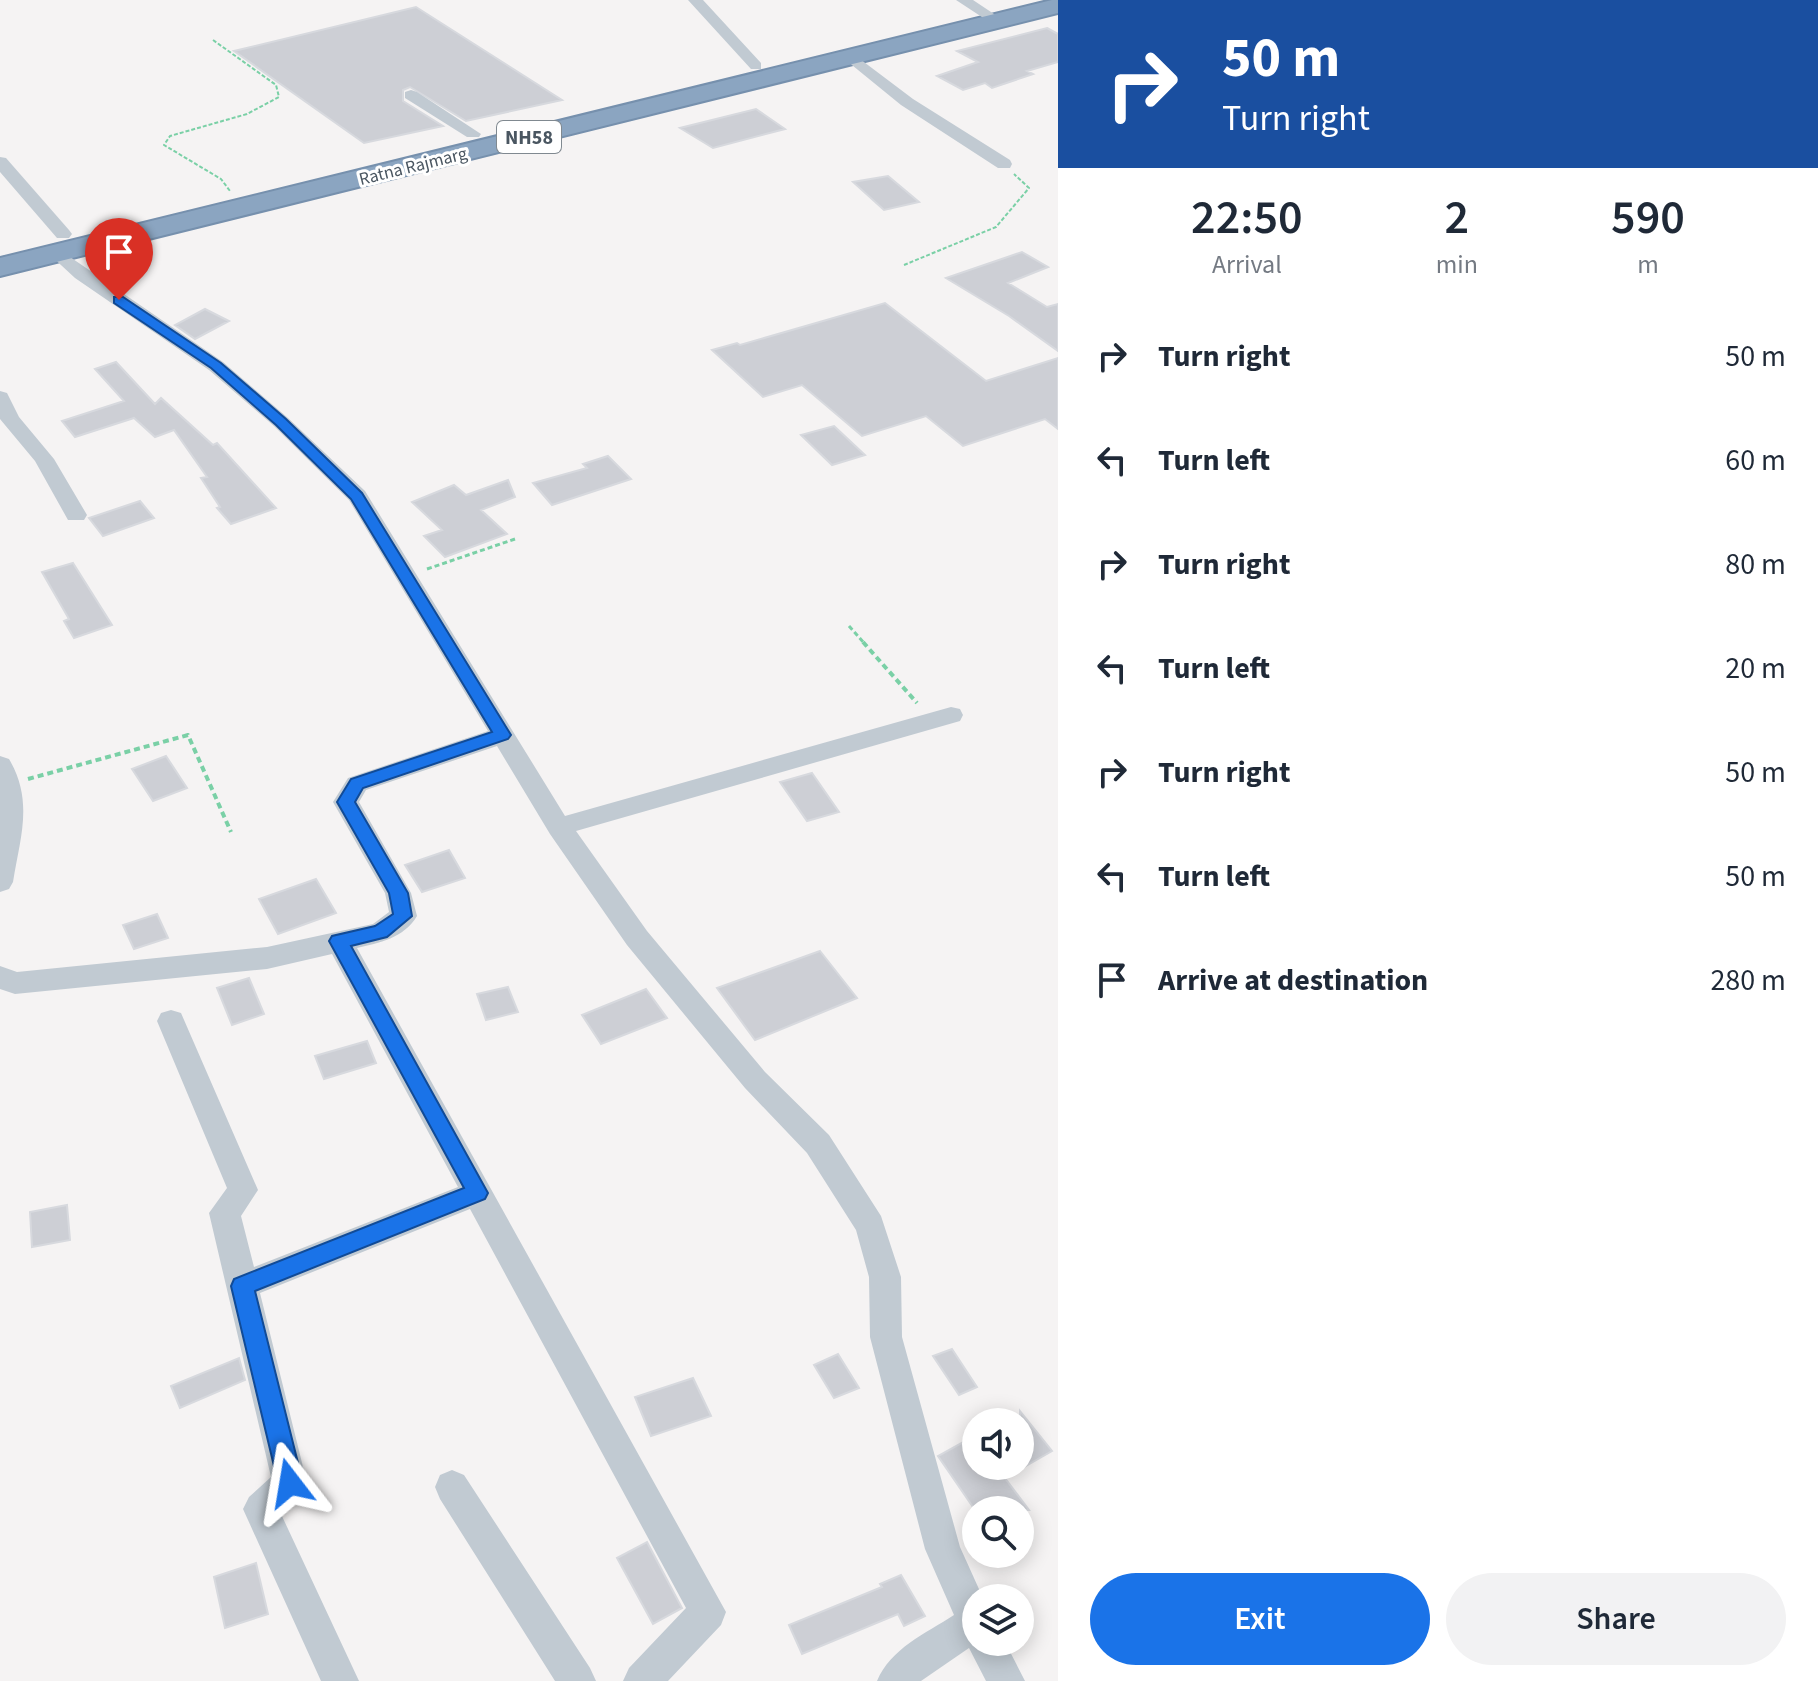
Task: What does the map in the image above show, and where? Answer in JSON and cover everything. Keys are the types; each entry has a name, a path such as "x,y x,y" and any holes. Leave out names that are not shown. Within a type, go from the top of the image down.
{"highway":[{"name":"Ratna Rajmarg","path":"0,267 60,243 231,193 1017,0"},
{"name":"Ratna Rajmarg","path":"0,249 60,243 852,58 980,10 1058,6"}],"street":[{"path":"695,0 756,66"},
{"path":"852,58 907,102 1004,164"},
{"path":"411,95 473,134"},
{"path":"0,162 81,274 216,366 281,422 357,496 559,827 637,938 693,1010 755,1080 818,1144 870,1226 885,1277 886,1337 943,1549 962,1592"},
{"path":"0,397 10,419 44,459 76,515"},
{"path":"559,827 942,718"},
{"path":"0,977 15,983 267,958 381,932 403,916 398,893 346,802 357,784 502,735"},
{"path":"0,882 13,805 3,775"},
{"path":"339,941 708,1612 642,1681"},
{"path":"171,1021 243,1190 225,1213 290,1483 261,1509 340,1681"},
{"path":"242,1286 477,1193"},
{"path":"452,1487 577,1681"},
{"path":"896,1681 910,1665 962,1632"},
{"path":"993,1656 1006,1681"}],"path":[{"path":"213,40 276,85 279,97 247,114 170,136 164,145 221,179 231,193"},
{"path":"904,265 996,227 1029,188 1004,164"},
{"path":"405,576 515,539"},
{"path":"849,626 942,718"},
{"path":"3,775 188,735 231,832"}],"building":[{"path":"416,7 562,100 466,121 410,87 403,90 403,101 443,126 364,143 234,51"},
{"path":"1047,28 1058,34 1058,62 1027,71 1033,74 992,88 985,83 963,90 937,76 978,62 957,51"},
{"path":"756,109 785,129 713,148 680,128"},
{"path":"888,176 919,202 884,210 853,182"},
{"path":"1022,252 1048,267 1008,283 1047,307 1058,304 1058,351 1009,316 946,278"},
{"path":"885,303 986,381 1058,358 1058,429 1045,419 963,446 926,416 862,436 802,385 763,397 712,350 737,343 740,345"},
{"path":"205,309 229,321 195,339 175,325"},
{"path":"116,362 155,404 161,398 213,445 217,443 276,508 231,524 217,508 220,507 201,478 207,477 174,430 155,437 134,418 75,437 62,421 124,401 95,369"},
{"path":"834,426 865,455 832,465 801,435"},
{"path":"608,456 631,479 552,505 533,483 587,468 583,464"},
{"path":"508,480 515,497 481,510 507,534 445,557 424,536 442,530 412,502 454,485 466,495"},
{"path":"140,501 154,518 103,536 89,518"},
{"path":"73,563 112,625 74,638 64,621 69,619 42,572"},
{"path":"166,756 187,788 153,801 132,769"},
{"path":"812,773 839,812 807,821 780,782"},
{"path":"449,850 465,878 422,892 405,865"},
{"path":"316,879 336,913 278,934 259,899"},
{"path":"157,914 168,938 134,949 123,925"},
{"path":"820,951 857,998 755,1040 717,988"},
{"path":"249,978 264,1014 232,1025 217,988"},
{"path":"508,987 518,1012 486,1020 477,994"},
{"path":"646,989 667,1018 601,1044 582,1015"},
{"path":"367,1041 376,1063 324,1079 315,1056"},
{"path":"67,1205 70,1240 32,1247 30,1212"},
{"path":"952,1349 977,1387 959,1395 933,1356"},
{"path":"838,1354 859,1388 834,1398 814,1365"},
{"path":"239,1358 245,1380 180,1408 171,1386"},
{"path":"693,1378 711,1416 651,1436 635,1397"},
{"path":"1034,1428 1052,1451 1034,1461"},
{"path":"962,1443 962,1480 1006,1480 1018,1496 965,1496 938,1456"},
{"path":"647,1542 682,1608 653,1624 617,1558"},
{"path":"256,1563 268,1614 225,1628 214,1577"},
{"path":"901,1575 925,1616 904,1626 898,1614 802,1654 789,1625 882,1587 880,1584"}],"route":[{"path":"119,300 216,366 281,422 357,496 502,735 357,784 346,802 398,893 403,916 381,932 339,941 477,1193 242,1286 290,1483"}]}
